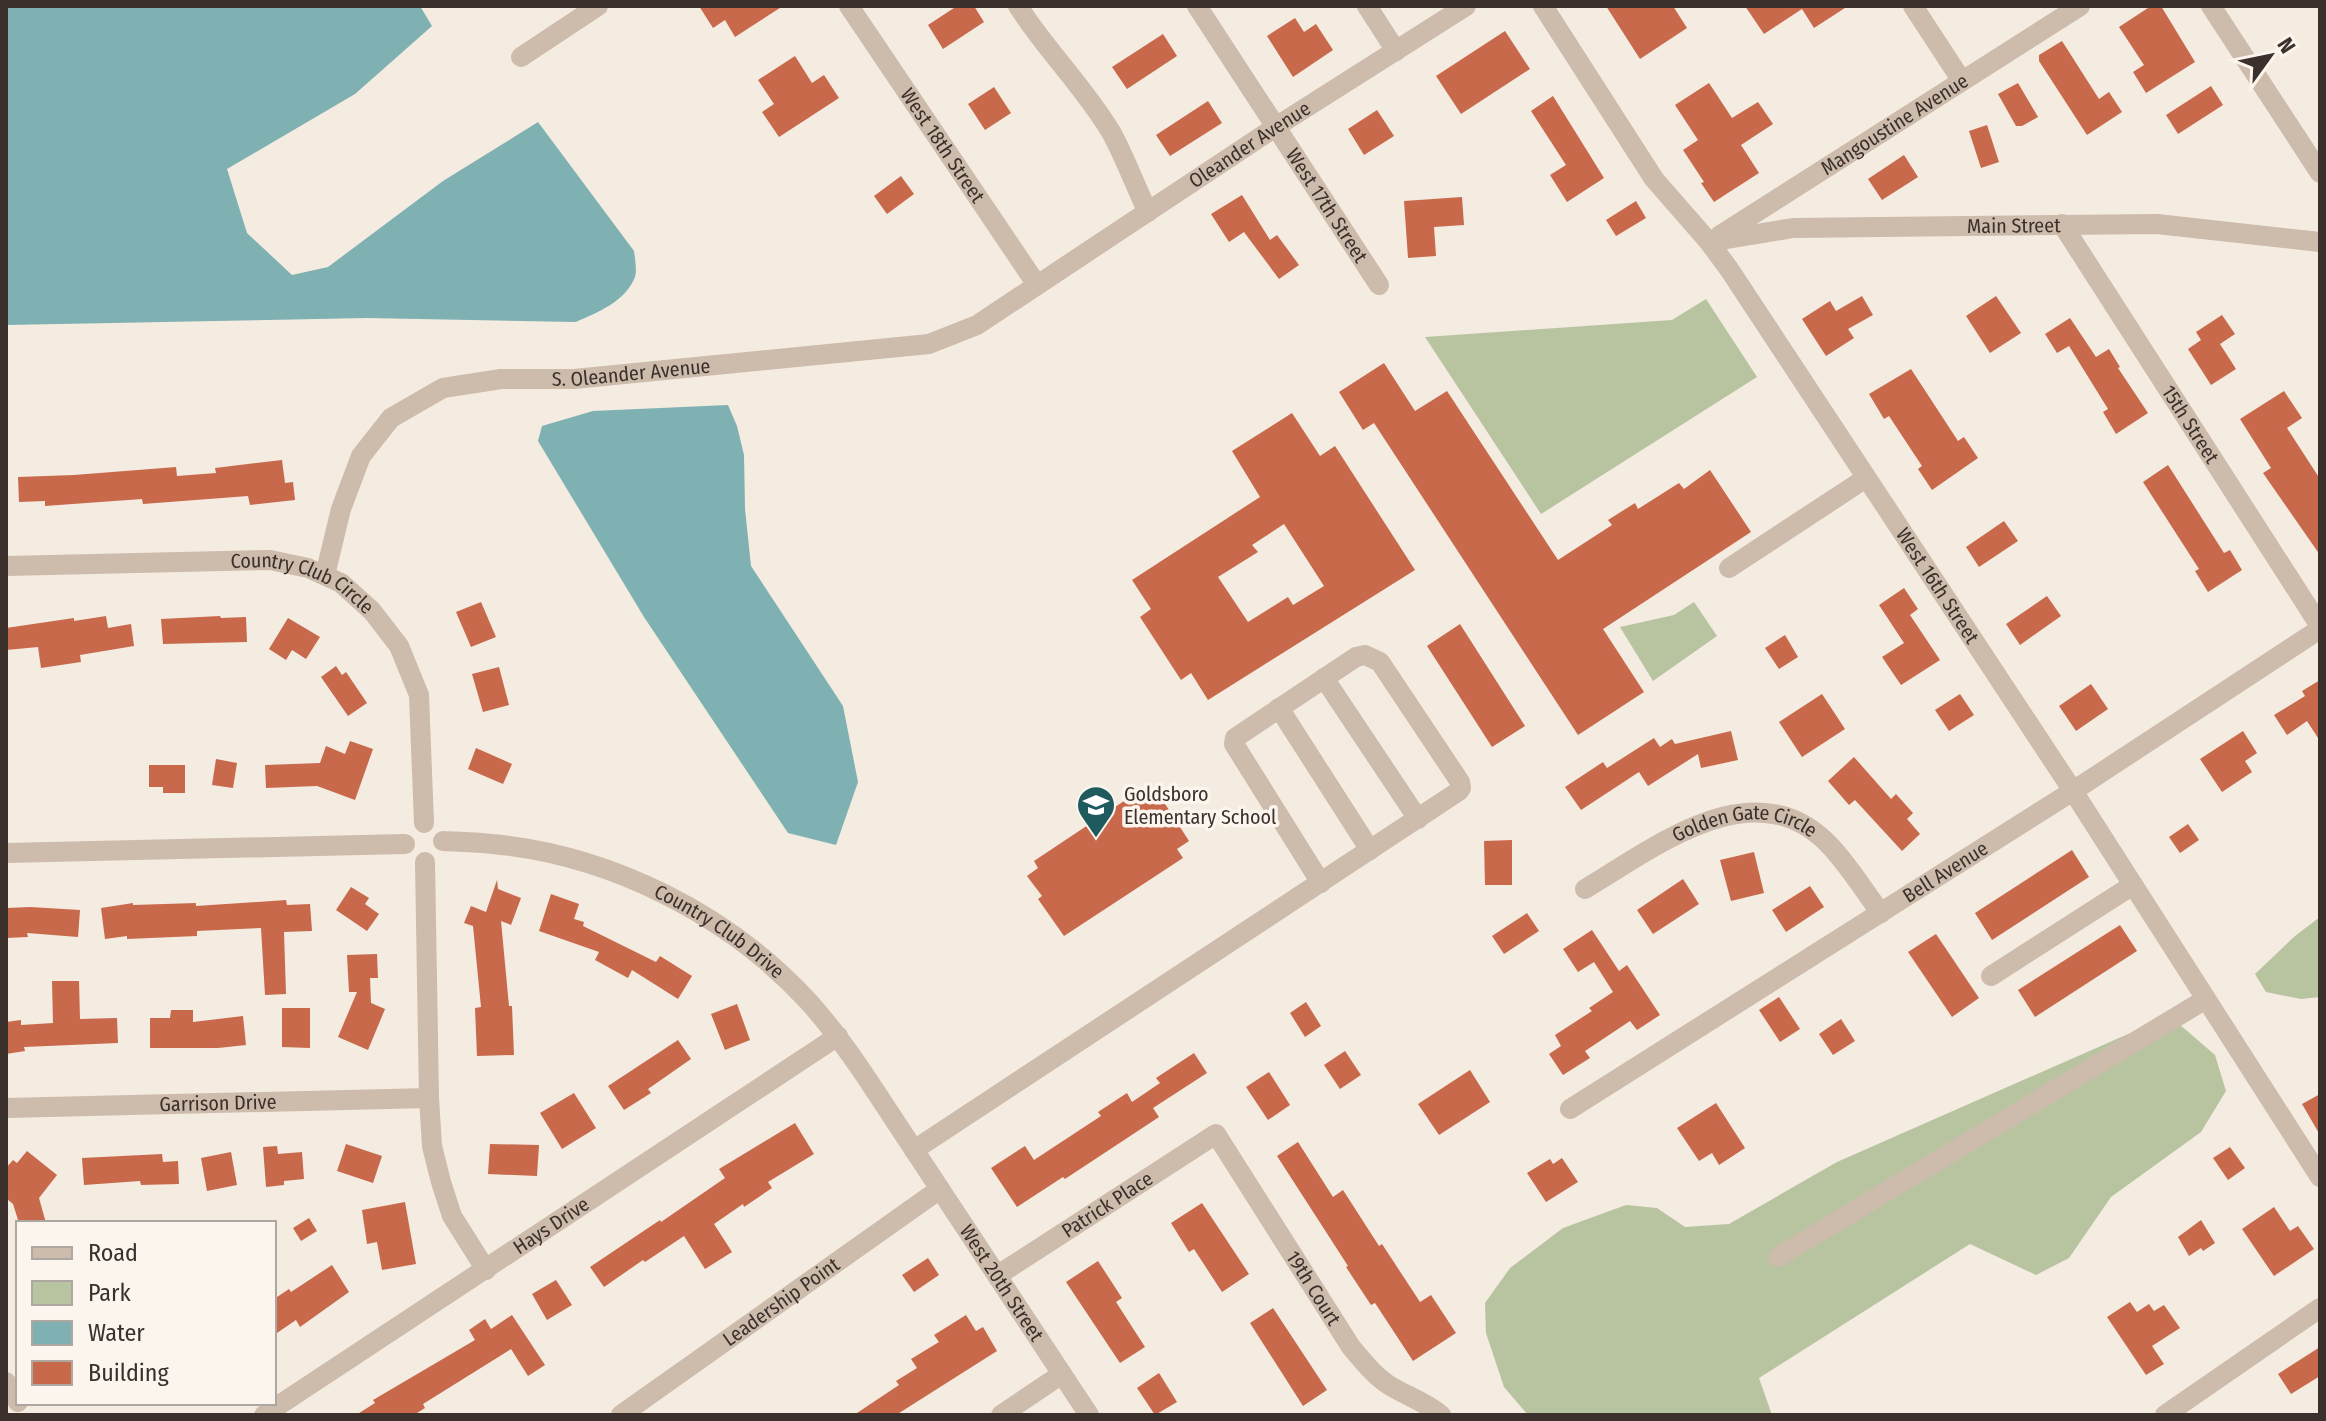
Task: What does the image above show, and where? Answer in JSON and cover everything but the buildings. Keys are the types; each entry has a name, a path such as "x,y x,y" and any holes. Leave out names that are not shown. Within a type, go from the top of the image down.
{"street":[{"path":"521,57 598,6"},
{"name":"West 18th Street","path":"849,6 1037,285"},
{"path":"1018,6 1112,134 1148,212"},
{"name":"West 17th Street","path":"1197,6 1379,285"},
{"path":"1367,6 1396,51"},
{"name":"Oleander Avenue","path":"1037,285 1277,126 1466,6"},
{"name":"West 16th Street","path":"1543,6 1654,179 1709,242 1866,478 2073,791 2320,1177"},
{"path":"1913,6 1962,81"},
{"name":"Mangoustine Avenue","path":"1709,242 2080,6"},
{"path":"2211,6 2320,173"},
{"name":"Main Street","path":"1709,242 1793,228 2062,224 2157,224 2320,242"},
{"name":"15th Street","path":"2062,224 2320,627"},
{"name":"S. Oleander Avenue","path":"325,575 341,509 361,456 391,418 443,388 501,379 574,379 929,344 977,325 1037,285"},
{"path":"1729,568 1866,478"},
{"name":"Country Club Circle","path":"6,566 270,560 308,568 341,583 372,611 399,646 419,695 424,823"},
{"name":"Bell Avenue","path":"1570,1109 2073,791 2320,627"},
{"path":"914,1150 1321,883 1370,850 1418,819 1461,788 1380,662 1365,655 1356,657 1235,738 1234,744 1321,883"},
{"path":"1324,678 1418,819"},
{"path":"1279,708 1370,850"},
{"name":"Golden Gate Circle","path":"1585,889 1687,828 1726,814 1756,812 1785,817 1809,829 1832,847 1881,913"},
{"path":"424,823 438,828 443,841 437,857 425,862 408,854 405,844 409,829 424,823"},
{"name":"Country Club Drive","path":"443,841 494,844 561,856 619,874 677,900 721,926 774,967 808,1001 838,1036 914,1150"},
{"path":"6,853 405,844"},
{"path":"425,862 432,1146 452,1216 486,1270"},
{"path":"1991,976 2133,885"},
{"path":"1778,1257 2206,999"},
{"name":"Hays Drive","path":"264,1415 838,1036"},
{"name":"Garrison Drive","path":"6,1108 429,1098"},
{"name":"Patrick Place","path":"998,1275 1216,1134"},
{"name":"19th Court","path":"1216,1134 1351,1347 1389,1386 1430,1405 1441,1415"},
{"name":"West 20th Street","path":"914,1150 1089,1415"},
{"name":"Leadership Point","path":"621,1415 940,1189"},
{"path":"2165,1415 2320,1308"},
{"path":"1001,1415 1062,1374"}],"green space":[{"path":"1706,299 1757,377 1541,514 1425,337 1672,320"},
{"path":"1694,602 1717,636 1653,681 1620,627 1674,615"},
{"path":"2320,917 2320,997 2301,999 2266,992 2255,974"},
{"path":"2179,1024 2215,1055 2226,1091 2201,1132 2111,1197 2069,1258 2036,1275 1970,1244 1759,1378 1772,1415 1528,1415 1504,1387 1486,1333 1485,1303 1510,1268 1563,1228 1626,1205 1657,1208 1685,1227 1729,1224 1837,1162 2144,1027"}],"water":[{"path":"6,6 420,6 432,26 355,94 227,169 247,233 292,275 328,267 443,181 538,122 634,251 635,277 618,300 576,322 367,318 6,325"},
{"path":"728,405 744,455 745,509 751,566 843,706 858,782 836,845 788,833 644,617 538,441 542,426 593,411"}],"place":[{"name":"Goldsboro Elementary School","path":"1096,839"}]}
